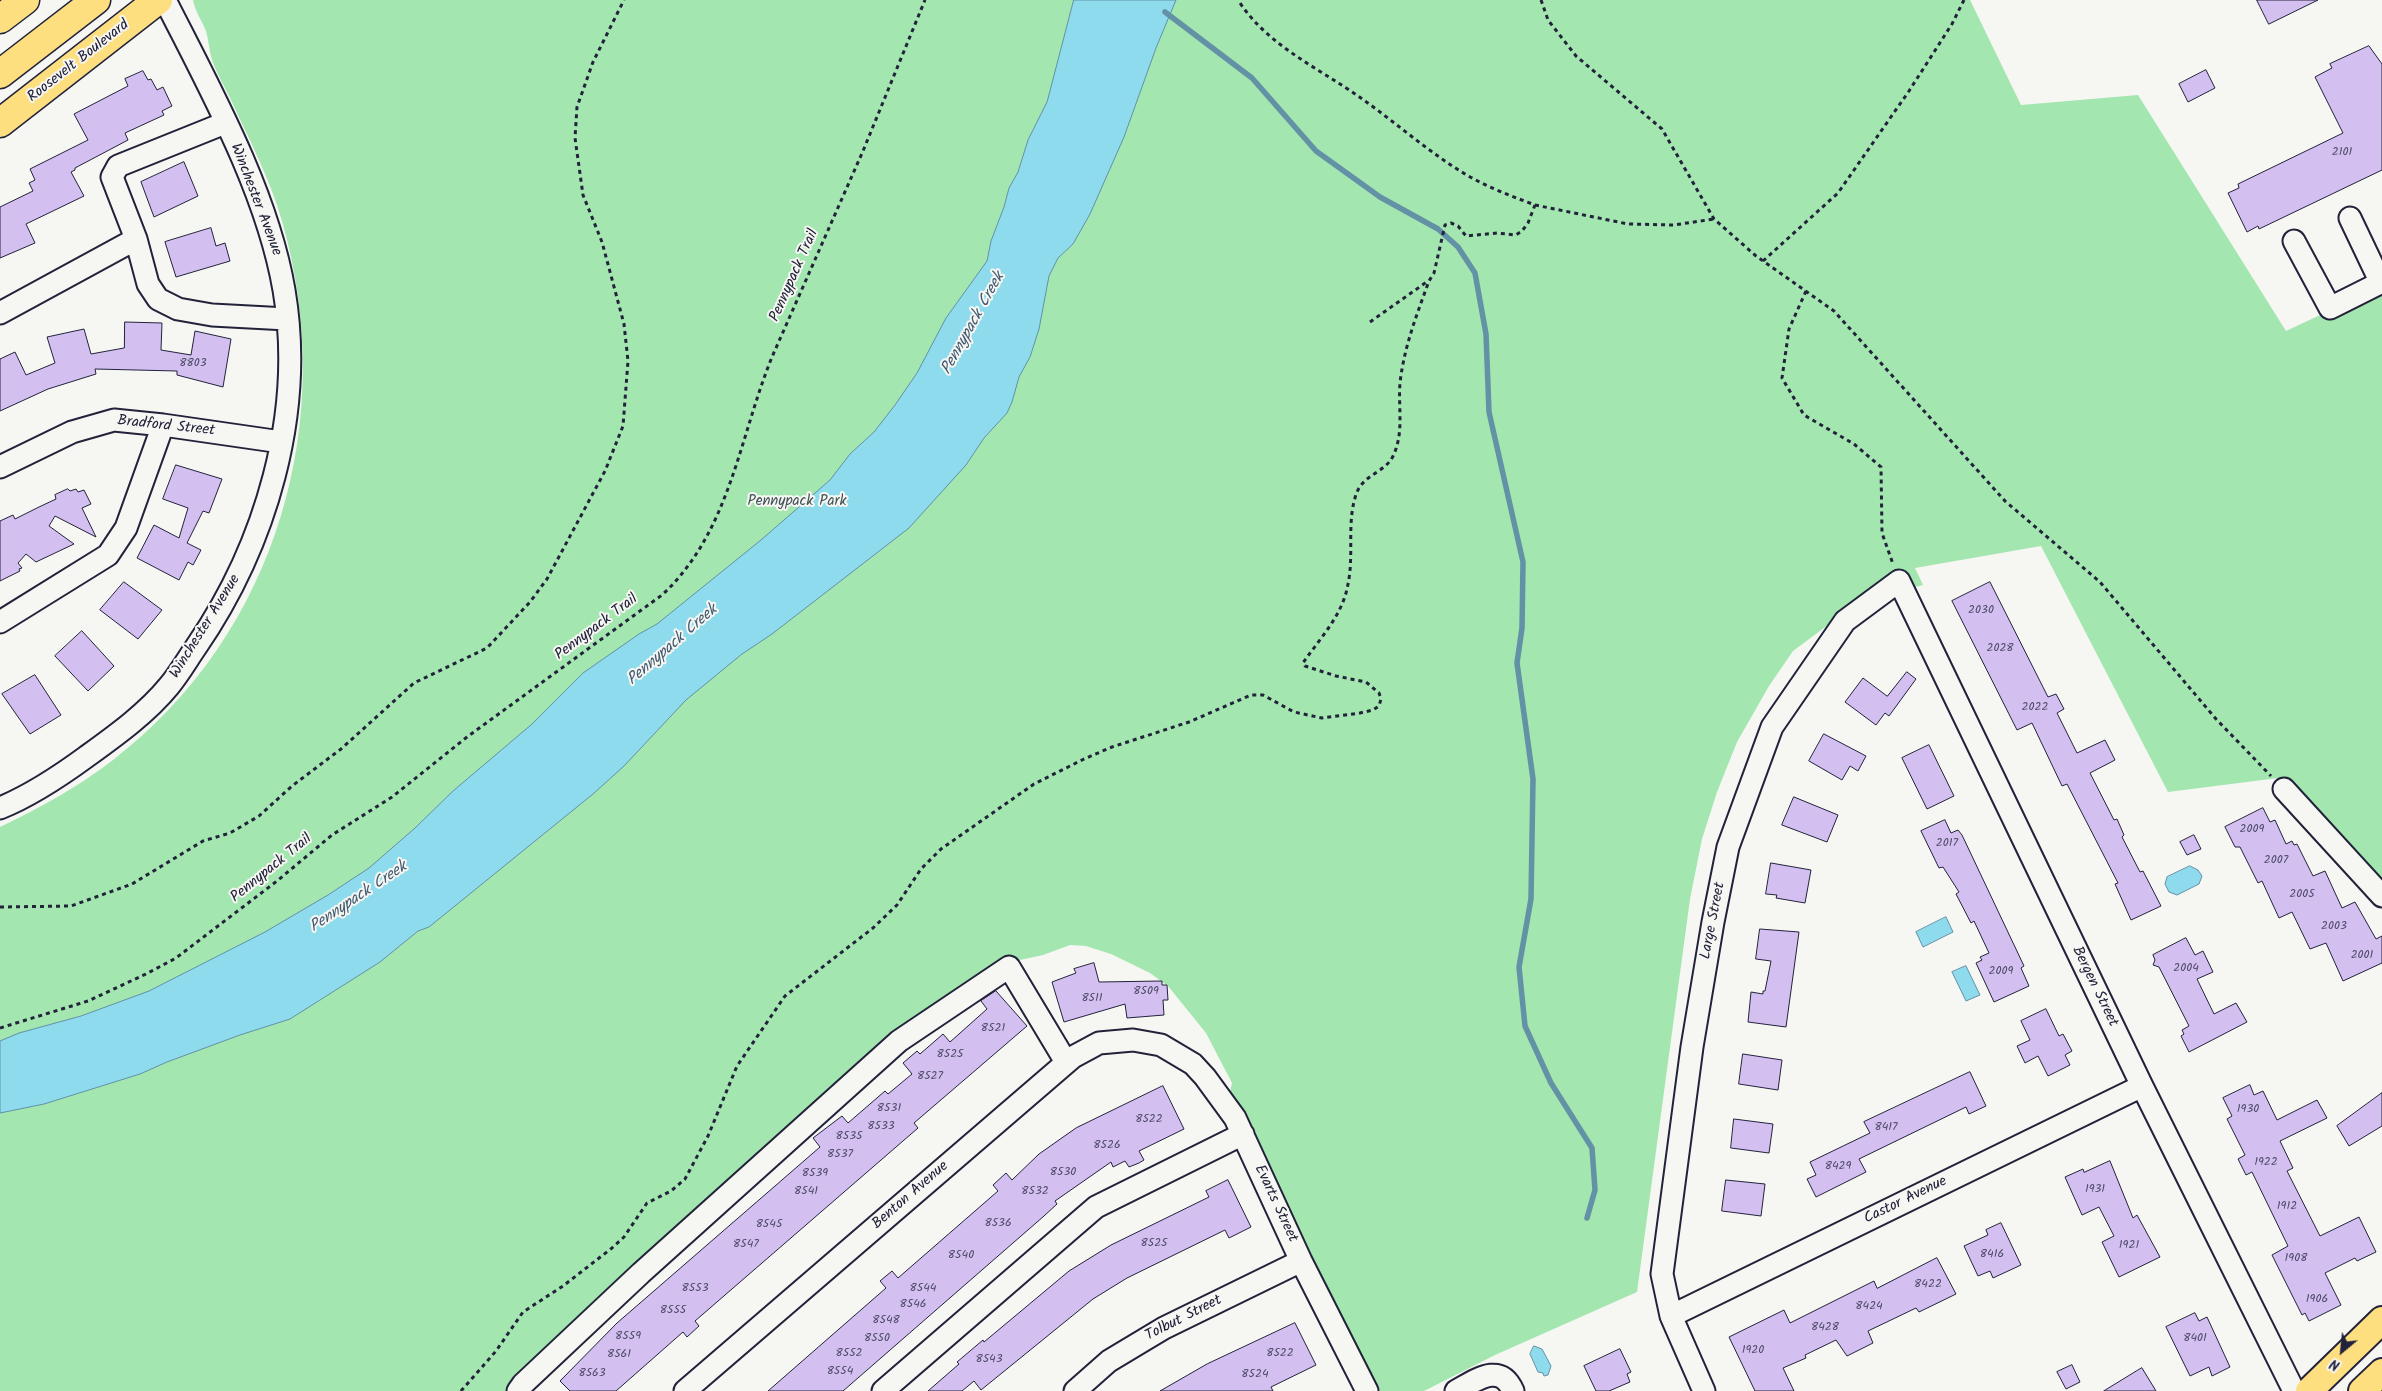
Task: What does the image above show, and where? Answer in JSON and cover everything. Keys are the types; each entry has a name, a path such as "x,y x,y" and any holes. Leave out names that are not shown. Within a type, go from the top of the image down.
{"highway":[{"path":"0,19 25,0"},
{"path":"0,74 96,0"},
{"name":"Roosevelt Boulevard","path":"0,123 158,0"}],"main road":[{"path":"2309,1391 2382,1320"},
{"path":"2362,1391 2382,1372"}],"street":[{"name":"Winchester Avenue","path":"0,808 71,769 126,728 170,686 208,629 242,570 268,503 281,442 288,390 287,318 274,241 252,184 225,123 165,0"},
{"path":"225,123 118,166 112,177 136,239 148,284 158,300 178,309 212,315 287,318"},
{"path":"2294,242 2330,308 2382,282 2350,218"},
{"path":"0,313 136,239"},
{"name":"Bradford Street","path":"0,467 88,426 114,420 281,442"},
{"path":"0,622 108,556 126,528 163,425"},
{"name":"Bergen Street","path":"1898,581 2142,1086 2294,1391"},
{"name":"Large Street","path":"1704,1391 1671,1316 1662,1274 1692,1047 1728,847 1772,727 1845,621 1898,581"},
{"path":"2284,789 2382,896"},
{"path":"518,1391 522,1384 641,1273 899,1041 1009,967 1066,1062"},
{"name":"Benton Avenue","path":"685,1391 1066,1062 1099,1043 1132,1040 1154,1044"},
{"name":"Evarts Street","path":"1154,1044 1161,1045 1193,1064 1236,1118 1360,1388"},
{"name":"Castor Avenue","path":"1671,1316 2142,1086"},
{"path":"883,1391 1096,1207 1243,1134"},
{"name":"Tolbut Street","path":"1075,1391 1109,1361 1164,1328 1301,1261"},
{"path":"1456,1391 1488,1374 1500,1376 1511,1385 1513,1391"}],"path":[{"path":"0,907 71,906 132,884 203,841 230,833 259,816 292,786 341,749 414,683 487,648 530,602 547,579 605,471 623,426 628,361 624,324 602,242 583,195 575,138 577,107 593,62 624,0"},
{"name":"Pennypack Trail","path":"0,1028 102,995 146,974 188,950 332,835 392,797 467,737 654,600 674,582 702,545 723,503 769,363 863,151 925,0"},
{"path":"1238,0 1247,15 1282,47 1360,98 1434,153 1482,182 1534,205 1628,224 1674,225 1714,219"},
{"path":"1541,0 1548,20 1576,56 1662,130 1714,219 1763,261 1834,311 2005,501 2100,582 2216,719 2284,789"},
{"path":"1763,261 1838,194 1914,83 1952,24 1964,0"},
{"path":"461,1391 496,1352 522,1312 564,1286 612,1248 624,1237 647,1203 671,1191 685,1179 708,1136 737,1066 785,996 874,928 897,906 929,860 972,826 1034,784 1084,759 1112,747 1189,722 1251,695 1263,695 1294,712 1322,718 1360,713 1373,710 1379,706 1381,699 1379,692 1366,682 1318,671 1305,666 1303,662 1316,648 1340,609 1348,585 1352,509 1355,496 1366,478 1390,462 1394,453 1401,422 1400,382 1406,349 1429,281 1434,273 1445,225 1451,223 1458,226 1466,236 1497,233 1516,235 1522,232 1528,223 1534,205"},
{"path":"1370,322 1414,289 1429,281"},
{"path":"1806,291 1790,329 1782,378 1804,415 1854,444 1881,467 1882,533 1898,581"}],"green space":[{"name":"Pennypack Park","path":"193,0 1970,0 2021,105 2138,95 2286,331 2382,286 2382,886 2278,778 2168,792 2041,546 1915,568 1923,585 1915,587 1902,570 1793,651 1769,686 1737,742 1717,792 1702,839 1690,899 1637,1292 1495,1355 1424,1391 1379,1391 1230,1092 1232,1083 1206,1033 1168,986 1150,973 1111,954 1086,946 1070,945 1043,955 1015,961 1012,956 960,985 659,1244 548,1345 521,1372 508,1391 0,1391 0,827 58,796 113,760 170,708 217,650 254,586 281,517 297,445 303,370 298,296 282,221 259,159 214,65 206,31"}],"water":[{"name":"Pennypack Creek","path":"1074,0 1176,0 1156,48 1124,137 1090,214 1073,244 1058,258 1049,276 1039,329 1030,357 1019,377 1007,413 984,438 966,465 909,528 772,634 742,654 686,700 624,766 593,794 429,927 418,931 380,962 290,1019 240,1035 140,1074 44,1104 0,1113 0,1041 19,1033 81,1016 149,991 265,932 328,895 369,868 415,828 453,791 532,724 583,673 639,634 657,624 761,540 830,480 850,454 874,432 895,405 917,373 946,318 987,261 991,241 1009,188 1018,172 1028,140 1047,102"},
{"path":"2190,866 2198,870 2202,876 2199,884 2177,895 2169,892 2165,884 2167,877"},
{"path":"1946,917 1953,932 1923,947 1916,932"},
{"path":"1966,966 1980,995 1966,1001 1952,972"},
{"path":"1534,1346 1542,1349 1551,1366 1548,1375 1544,1376 1543,1373 1538,1372 1530,1354"}],"building":[{"path":"2257,0 2318,0 2269,24"},
{"path":"2369,46 2382,64 2382,170 2259,229 2258,226 2247,232 2228,193 2239,188 2238,184 2343,133 2315,77 2332,68 2330,64"},
{"path":"2206,70 2215,88 2188,102 2179,84"},
{"path":"143,71 148,80 151,79 157,90 163,87 172,106 162,111 164,115 125,133 128,140 75,168 71,172 84,196 26,224 35,243 0,258 0,207 33,191 29,183 35,180 30,169 88,140 74,114 128,86 125,79"},
{"path":"184,162 198,196 154,217 141,182"},
{"path":"211,228 216,246 225,243 230,261 176,277 165,242"},
{"path":"125,322 162,323 161,350 191,355 195,331 231,339 223,387 177,375 177,371 95,369 96,374 48,389 0,411 0,359 15,352 26,375 55,363 47,337 84,329 91,354 124,348"},
{"path":"176,465 222,479 209,513 203,511 187,543 201,550 193,565 188,562 179,580 137,558 154,525 179,538 188,508 163,499"},
{"path":"68,489 70,491 76,489 78,492 84,490 91,504 82,508 96,537 55,516 49,526 74,544 36,562 26,554 18,563 22,568 19,569 20,571 0,581 0,521 13,515 15,519 56,499 55,495"},
{"path":"124,582 162,610 138,639 100,610"},
{"path":"1990,582 2048,697 2056,694 2064,709 2057,713 2077,753 2105,740 2115,760 2090,773 2114,820 2117,819 2124,835 2122,837 2140,872 2143,871 2161,906 2131,920 2115,884 2118,883 2067,784 2062,786 2032,723 2017,730 1952,601"},
{"path":"82,631 114,666 88,691 55,656"},
{"path":"1907,672 1916,679 1889,716 1885,713 1876,725 1845,702 1863,678 1887,696"},
{"path":"35,675 61,715 30,734 2,694"},
{"path":"1824,734 1866,756 1858,771 1850,766 1842,780 1809,761"},
{"path":"1929,745 1954,796 1927,809 1902,758"},
{"path":"1794,797 1838,815 1827,842 1782,825"},
{"path":"2263,808 2270,822 2275,820 2286,844 2292,841 2294,845 2297,844 2313,876 2325,871 2342,908 2355,902 2376,939 2382,936 2382,963 2343,981 2326,943 2310,949 2292,912 2279,918 2262,881 2258,883 2240,847 2235,847 2225,827"},
{"path":"1945,820 1951,833 1958,830 1962,835 2024,966 2021,968 2029,986 1994,1002 1976,963 1982,960 1980,957 1989,953 1974,921 1971,923 1956,894 1959,892 1943,867 1939,868 1921,831"},
{"path":"2194,835 2201,849 2187,855 2180,842"},
{"path":"1771,863 1811,870 1805,903 1776,898 1777,895 1766,894"},
{"path":"1760,929 1799,932 1786,1027 1748,1022 1751,992 1763,994 1763,991 1765,991 1771,961 1756,959"},
{"path":"2186,938 2195,955 2203,951 2213,972 2197,979 2214,1014 2236,1003 2247,1022 2189,1052 2181,1036 2184,1034 2182,1030 2189,1026 2159,967 2153,965 2155,960 2153,955"},
{"path":"1094,963 1099,982 1162,981 1162,985 1167,985 1168,1000 1163,1000 1164,1015 1127,1018 1125,1004 1064,1022 1052,982 1076,973 1074,969"},
{"path":"996,991 1027,1026 914,1123 918,1128 695,1321 699,1326 687,1337 683,1332 616,1391 570,1391 560,1381 617,1323 820,1147 813,1138 842,1116 848,1123 885,1091 888,1094 912,1074 903,1063 917,1051 920,1054 943,1034 950,1042 987,1009 981,1001"},
{"path":"2046,1009 2059,1036 2063,1034 2072,1051 2065,1055 2070,1065 2048,1076 2038,1056 2025,1063 2017,1046 2030,1040 2021,1021"},
{"path":"1743,1054 1782,1060 1778,1090 1739,1084"},
{"path":"1970,1072 1986,1106 1969,1114 1966,1107 1859,1159 1866,1172 1816,1197 1807,1179 1816,1175 1810,1162 1870,1133 1864,1122"},
{"path":"2250,1085 2254,1095 2263,1091 2277,1120 2317,1100 2327,1118 2280,1141 2293,1168 2287,1171 2320,1236 2359,1217 2376,1252 2357,1261 2355,1258 2325,1273 2341,1305 2309,1321 2305,1313 2302,1315 2272,1255 2288,1246 2252,1172 2246,1175 2238,1159 2245,1155 2227,1119 2232,1116 2223,1098"},
{"path":"1163,1086 1184,1129 1139,1151 1144,1160 1129,1167 1125,1161 1113,1167 1111,1162 1055,1201 1057,1204 1044,1216 843,1391 768,1391 886,1288 880,1281 892,1271 898,1278 998,1191 993,1185 1006,1173 1012,1180 1039,1154 1076,1128"},
{"path":"2382,1093 2382,1126 2349,1146 2337,1126"},
{"path":"1734,1119 1773,1124 1769,1153 1731,1148"},
{"path":"2110,1161 2133,1218 2137,1215 2160,1257 2119,1277 2102,1242 2114,1236 2099,1207 2082,1215 2065,1177 2083,1169 2084,1172"},
{"path":"1228,1180 1251,1227 1229,1238 1225,1230 1127,1278 1093,1299 981,1390 974,1381 962,1391 928,1391 959,1364 957,1362 983,1340 984,1342 1069,1271 1111,1245 1209,1197 1206,1191"},
{"path":"1726,1180 1765,1184 1761,1216 1722,1211"},
{"path":"2001,1223 2021,1265 1993,1278 1990,1271 1978,1276 1964,1246 1988,1235 1986,1230"},
{"path":"1937,1258 1956,1294 1919,1312 1916,1308 1868,1331 1873,1343 1847,1356 1836,1340 1805,1355 1806,1358 1783,1368 1794,1391 1755,1391 1729,1337 1784,1310 1790,1323 1874,1281 1877,1288"},
{"path":"2195,1313 2199,1321 2207,1317 2230,1367 2212,1376 2209,1367 2190,1376 2166,1327"},
{"path":"1295,1323 1316,1365 1271,1387 1273,1391 1160,1391 1207,1364"},
{"path":"1620,1349 1631,1372 1627,1374 1630,1382 1609,1391 1596,1391 1584,1366"},
{"path":"2072,1365 2080,1382 2066,1389 2057,1372"},
{"path":"2142,1368 2156,1391 2104,1391"}],"waterway":[{"path":"1165,12 1252,78 1316,151 1380,197 1438,229 1458,247 1475,273 1486,334 1489,412 1523,562 1522,628 1517,663 1533,779 1531,899 1519,967 1525,1026 1551,1083 1592,1148 1595,1190 1587,1218"}]}
